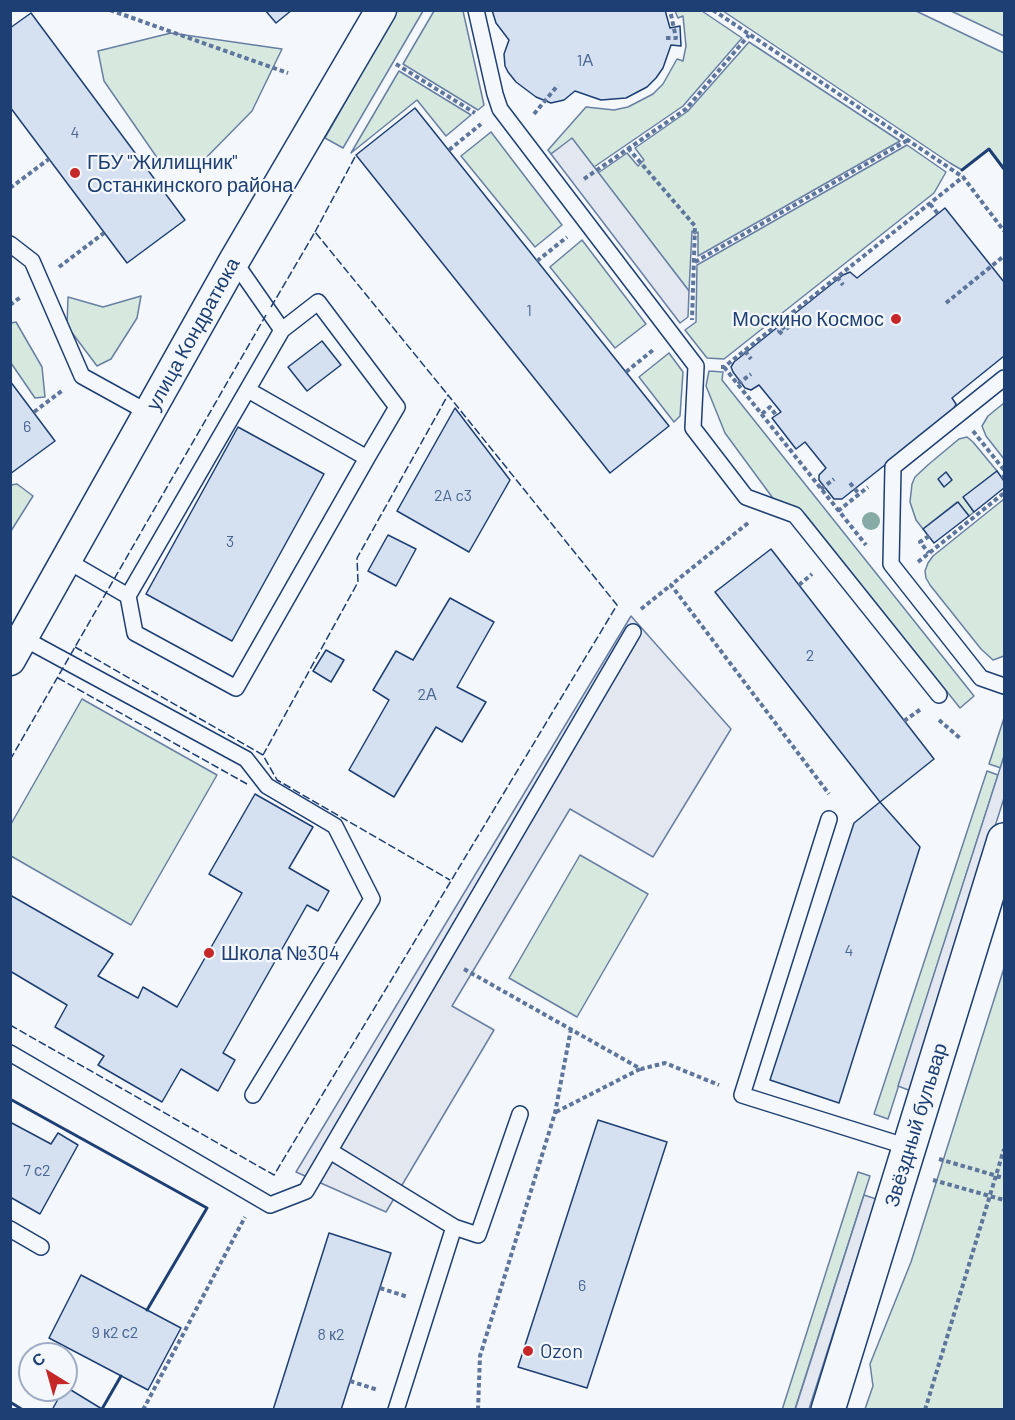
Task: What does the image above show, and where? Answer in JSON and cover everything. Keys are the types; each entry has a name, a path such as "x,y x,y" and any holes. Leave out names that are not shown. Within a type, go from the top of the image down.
{"street":[{"name":"улица Кондратюка","path":"17,649 234,261 381,10"},
{"name":"Звёздный бульвар","path":"828,1410 920,1152 1005,840"}],"lane":[{"path":"476,10 500,109 696,366 693,428 746,497 795,515 939,695"},
{"path":"10,244 32,261 82,376 148,413"},
{"path":"234,261 282,330"},
{"path":"318,302 397,407 236,688 135,633 128,596 282,330 318,302"},
{"path":"1005,378 893,467 896,570 981,678 1005,686"},
{"path":"248,390 367,458"},
{"path":"66,560 128,596"},
{"path":"10,1053 270,1205 306,1191 633,632"},
{"path":"17,649 246,759 267,786 335,826 372,899 253,1095"},
{"path":"829,819 742,1095 920,1152"},
{"path":"330,1151 454,1227 478,1235 519,1114"},
{"path":"396,1410 454,1227"},
{"path":"10,1229 41,1247"}],"path":[{"path":"110,10 288,73"},
{"path":"666,38 676,38 670,10"},
{"path":"713,10 963,177 1005,231"},
{"path":"596,170 686,108 749,35"},
{"path":"396,64 486,120"},
{"path":"514,129 537,112 558,85"},
{"path":"449,150 500,109"},
{"path":"695,262 908,140"},
{"path":"626,372 692,320 695,262 695,226 628,147"},
{"path":"10,188 50,159"},
{"path":"963,177 724,367 873,554 896,570 929,553 1005,493"},
{"path":"930,204 938,214"},
{"path":"537,261 586,222"},
{"path":"59,267 104,233"},
{"path":"946,303 1005,256"},
{"path":"837,278 843,285"},
{"path":"10,304 22,296"},
{"path":"779,324 783,331 786,326 789,329"},
{"path":"745,351 751,359"},
{"path":"738,384 751,374"},
{"path":"34,412 63,390"},
{"path":"762,414 770,407 776,415"},
{"path":"960,414 1005,470"},
{"path":"821,489 834,479"},
{"path":"850,483 859,494"},
{"path":"646,605 749,522"},
{"path":"929,536 920,543 929,553"},
{"path":"799,585 816,571"},
{"path":"671,585 830,795 829,819"},
{"path":"904,721 923,707"},
{"path":"932,714 961,739"},
{"path":"443,957 641,1069"},
{"path":"478,1410 480,1356 555,1113 571,1029"},
{"path":"555,1113 641,1069 665,1063 721,1086"},
{"path":"925,1410 1002,1176 1005,1149"},
{"path":"920,1152 1002,1176"},
{"path":"143,1410 256,1197"},
{"path":"380,1288 417,1300"},
{"path":"350,1381 388,1393"}],"shaded area":[{"path":"397,11 423,11 343,148 325,138"},
{"path":"434,11 463,11 484,105 478,110 403,64"},
{"path":"675,11 702,11 742,38 683,106 594,167 572,139 551,154 548,150 586,107 614,110 628,107 653,94 663,84 677,59 683,61 686,46 683,16 678,18"},
{"path":"723,11 916,11 1004,53 1004,169 989,149 962,170"},
{"path":"951,11 1004,11 1004,36"},
{"path":"171,33 282,49 252,111 196,168 158,159 104,81 98,51"},
{"path":"749,42 900,141 698,256 698,232 695,234 692,231 689,291 598,173 627,153 638,166 644,160 635,148 688,111"},
{"path":"399,71 471,115 446,136 417,100 351,153"},
{"path":"491,132 562,225 535,247 461,156"},
{"path":"572,138 689,291 688,317 680,323 551,154"},
{"path":"907,145 946,172 934,193 724,359 707,358 685,330 696,322 697,265"},
{"path":"582,240 646,324 615,348 550,267"},
{"path":"141,296 137,318 111,359 97,366 67,326 68,297 103,307"},
{"path":"16,322 42,367 45,397 35,398 11,363 11,323"},
{"path":"669,353 683,372 680,416 674,422 639,377"},
{"path":"709,371 723,372 722,380 974,696 960,708 805,514 775,501 725,433 706,386"},
{"path":"1004,403 1004,459 986,436 982,426 988,416"},
{"path":"967,437 997,471 964,497 974,512 969,516 957,502 923,529 916,520 910,502 915,477 959,439"},
{"path":"17,484 33,496 11,531 11,485"},
{"path":"1004,499 1004,656 993,660 981,649 930,585 925,571 933,556"},
{"path":"631,616 731,729 653,857 570,809 452,1006 494,1030 386,1212 296,1172"},
{"path":"82,699 217,775 131,925 11,856 11,824"},
{"path":"1004,718 1004,756 1001,768 989,764"},
{"path":"1004,756 1004,798 911,1091 898,1086"},
{"path":"987,771 998,775 888,1119 874,1114"},
{"path":"580,855 648,894 577,1017 509,978"},
{"path":"1004,968 1004,1409 865,1409 873,1386 870,1364 911,1262"},
{"path":"858,1172 870,1176 795,1409 782,1410"},
{"path":"864,1195 876,1199 809,1409 795,1410"}],"building":[{"path":"265,10 292,10 276,23"},
{"path":"492,10 665,10 670,28 680,26 681,46 671,45 663,68 656,78 647,87 626,98 601,100 575,91 564,100 551,103 536,97 516,82 508,72 504,54 509,40 496,23"},
{"path":"31,13 185,220 127,263 10,107 10,28"},
{"path":"415,108 669,426 610,473 356,155"},
{"name":"Москино Космос","path":"945,208 1004,282 1004,356 952,398 956,404 953,411 842,499 834,499 819,480 819,475 826,468 805,442 796,449 772,418 781,412 759,385 751,390 745,388 731,367 734,362 843,275 850,272 857,278"},
{"path":"322,341 341,365 307,391 288,367"},
{"path":"10,381 55,441 10,474"},
{"path":"455,408 510,480 469,552 397,511"},
{"path":"238,427 324,474 232,641 146,594"},
{"path":"997,471 1004,481 1004,488 974,512 963,497"},
{"path":"946,472 952,480 944,487 938,479"},
{"path":"958,502 969,516 934,543 923,529"},
{"path":"388,535 416,549 396,586 368,571"},
{"path":"771,549 934,759 880,802 715,592"},
{"path":"450,598 494,622 457,687 486,702 462,742 436,727 394,797 349,770 389,700 373,690 396,651 413,660"},
{"path":"326,650 344,660 331,682 313,671"},
{"path":"255,794 313,827 289,868 329,891 318,911 307,905 223,1053 235,1060 218,1091 181,1069 162,1102 98,1065 104,1056 55,1027 67,1005 10,971 10,895 113,954 98,976 138,998 143,987 177,1007 242,893 209,874"},
{"path":"880,802 920,847 839,1103 770,1080 854,823"},
{"path":"598,1120 667,1142 587,1388 518,1367"},
{"path":"10,1122 51,1144 58,1133 78,1145 40,1214 10,1197"},
{"path":"329,1233 391,1253 341,1410 273,1410"},
{"path":"81,1275 181,1328 148,1390 78,1353 78,1342 57,1342 49,1338"},
{"path":"78,1394 102,1409 102,1410 52,1410 56,1402 78,1402"}],"fence":[{"path":"315,232 356,155"},
{"path":"271,307 315,232 448,395"},
{"path":"10,760 266,315"},
{"path":"10,1025 274,1175 617,605 448,395 357,558 358,582 263,755"},
{"path":"75,647 263,755 277,780 450,880"},
{"path":"58,678 247,784"}],"wall":[{"path":"962,170 989,149 1004,169"},
{"path":"10,1099 207,1208 147,1310"},
{"path":"102,1409 121,1376"},
{"path":"10,1402 23,1410"}],"place":[{"name":"ГБУ \"Жилищник\" Останкинского района","path":"75,173"},
{"name":"Москино Космос","path":"896,319"},
{"name":"Школа №304","path":"209,953"},
{"name":"Ozon","path":"528,1351"}]}
